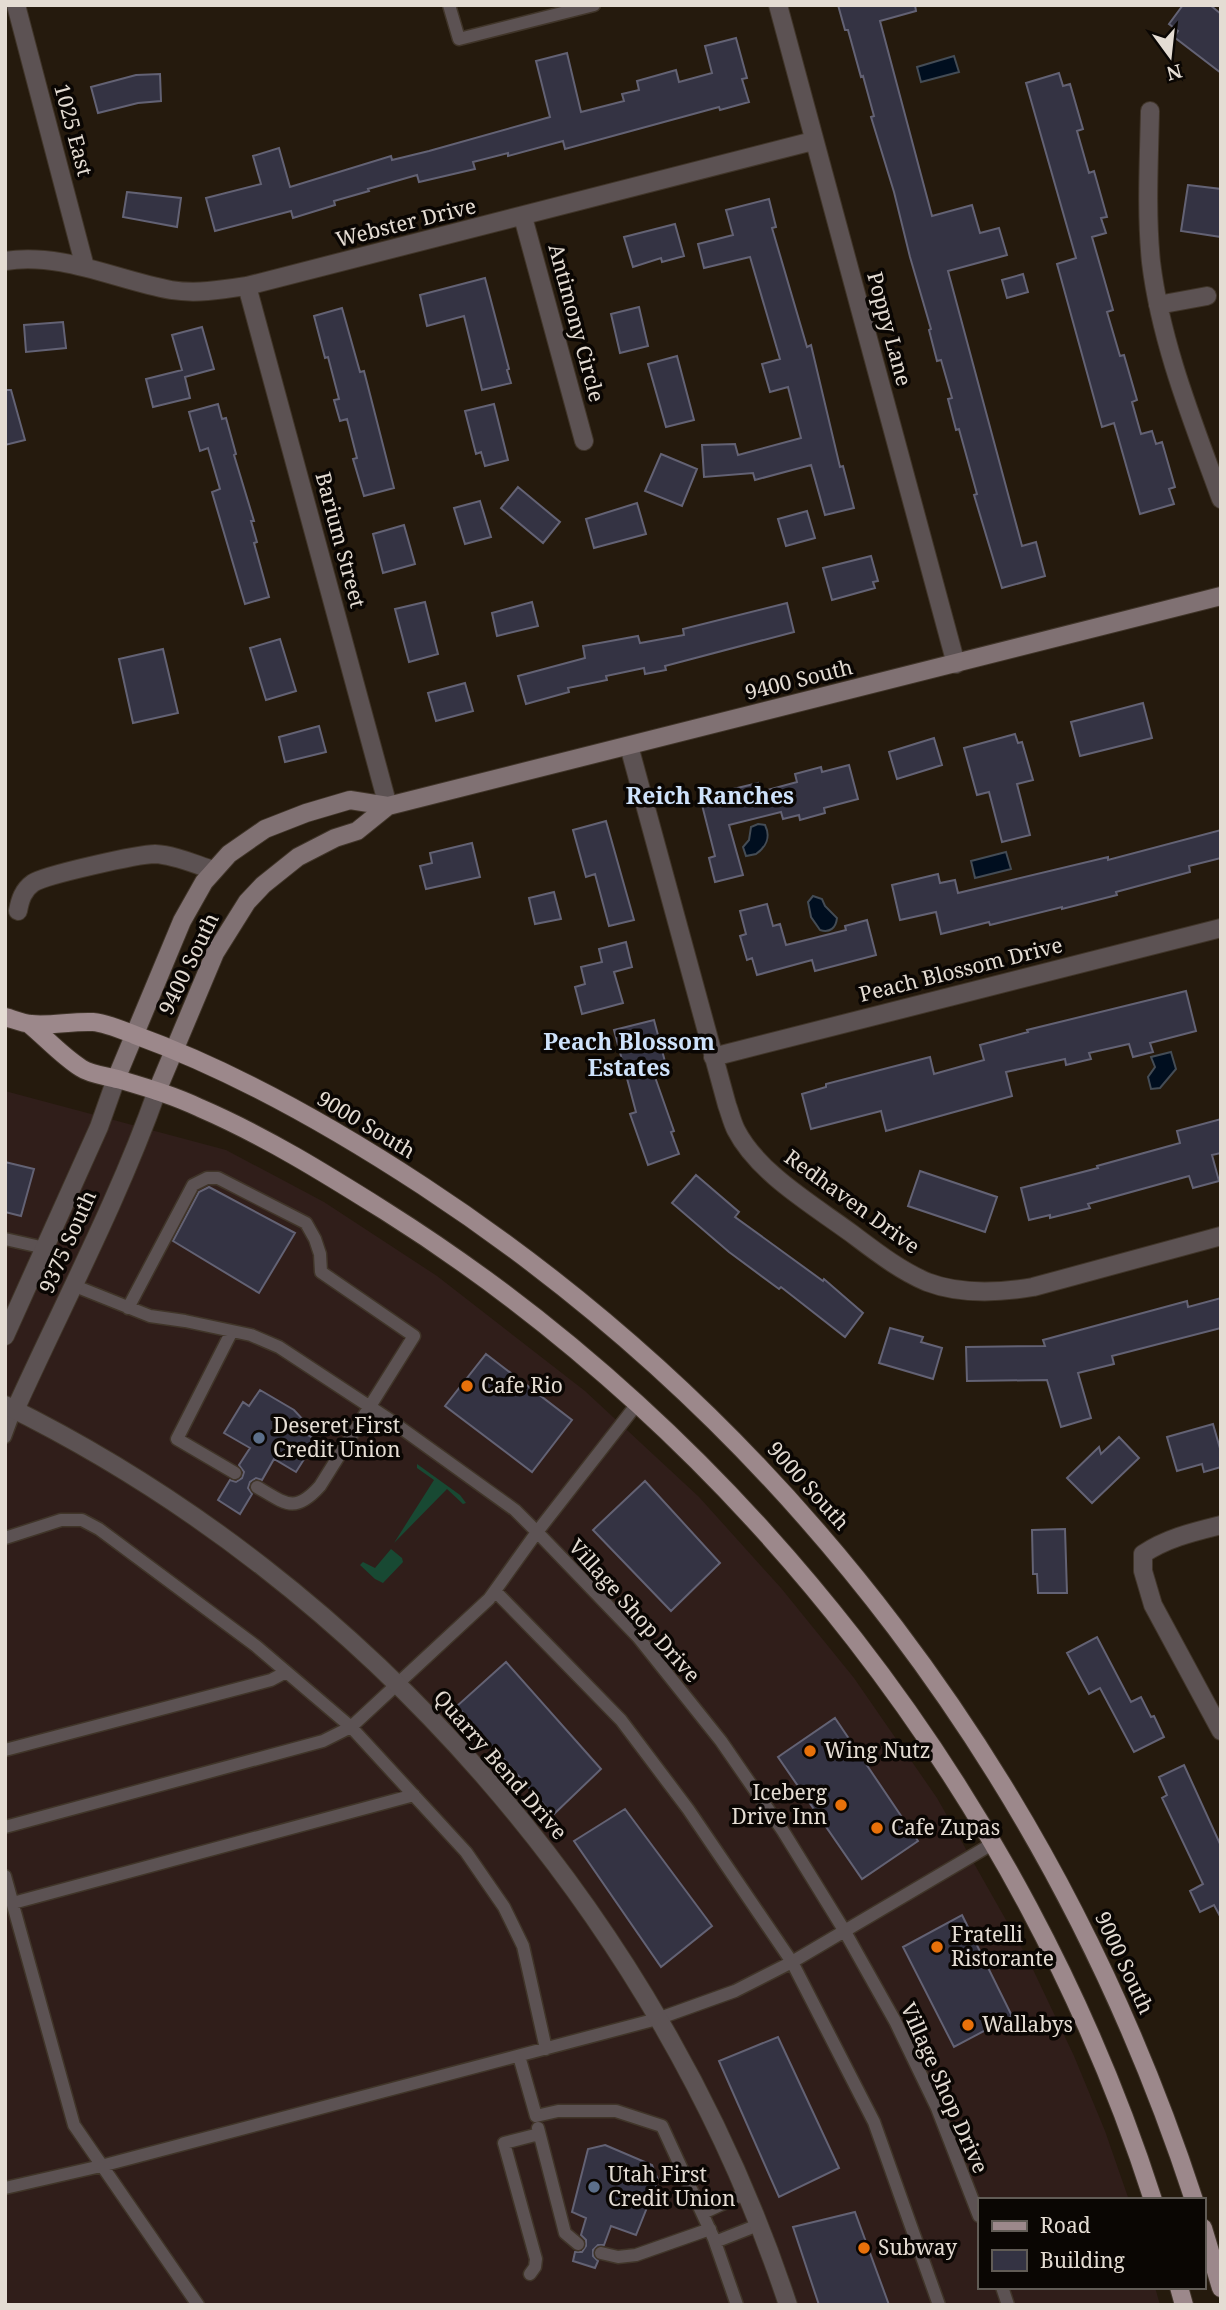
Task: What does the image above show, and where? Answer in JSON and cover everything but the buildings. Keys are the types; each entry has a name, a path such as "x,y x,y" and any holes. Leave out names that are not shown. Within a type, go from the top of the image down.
{"main road":[{"name":"9400 South","path":"116,1079 194,898 213,870 229,854 247,841 287,820 350,800 388,806 1221,596"},
{"name":"9400 South","path":"157,1091 215,953 247,902 263,885 298,857 335,838 357,831 388,806"},
{"path":"5,1017 29,1024 97,1022 135,1035"},
{"path":"29,1024 83,1070 157,1091 200,1107 317,1170 413,1229 523,1308 636,1405 729,1493 810,1584 900,1702 939,1758 992,1844 1037,1924 1080,2012 1122,2113 1152,2198"},
{"name":"9000 South","path":"135,1035 232,1076 308,1116 380,1158 491,1232 553,1279 660,1368 710,1416 840,1556 973,1737 1043,1853 1083,1928 1125,2017 1162,2107 1193,2198"},
{"path":"1205,2235 1221,2288"}],"street":[{"name":"1025 East","path":"16,5 85,267"},
{"name":"Poppy Lane","path":"778,5 956,664"},
{"path":"1150,111 1148,210 1151,261 1158,305 1168,347 1221,499"},
{"name":"Webster Drive","path":"5,261 44,260 85,267 172,290 206,292 247,286 813,141"},
{"name":"Antimony Circle","path":"523,217 584,441"},
{"name":"Barium Street","path":"247,286 388,806"},
{"path":"1158,305 1207,296"},
{"name":"Redhaven Drive","path":"629,746 713,1056 737,1131 784,1184 902,1270 929,1283 981,1292 1005,1292 1033,1287 1221,1236"},
{"path":"18,911 22,895 40,879 131,857 164,855 213,870"},
{"name":"Peach Blossom Drive","path":"713,1056 1221,928"},
{"name":"9375 South","path":"5,1336 99,1127 116,1079"},
{"name":"9375 South","path":"10,1407 75,1286 141,1135 157,1091"},
{"name":"Quarry Bend Drive","path":"10,1407 70,1438 150,1487 226,1539 325,1617 397,1682 497,1789 569,1881 657,2019 717,2129 746,2193 788,2305"},
{"path":"1221,1525 1172,1538 1143,1554 1143,1571 1153,1605 1221,1731"}],"lane":[{"path":"449,5 459,39 594,5"},
{"path":"128,1307 193,1185 207,1178 218,1178 306,1223 320,1254 321,1272 414,1336 320,1486 310,1497 293,1505 283,1503 257,1487"},
{"path":"5,1239 45,1248"},
{"name":"Village Shop Drive","path":"75,1286 150,1316 251,1335 279,1346 370,1405 515,1510 537,1532 638,1637 721,1741 783,1831 844,1930 895,2021 937,2108 978,2213"},
{"path":"232,1331 177,1438 235,1473"},
{"path":"5,1826 323,1741 351,1727 495,1591 537,1532 636,1405"},
{"path":"5,1437 10,1407"},
{"path":"5,1538 61,1520 82,1520 99,1529 256,1646 351,1727 466,1852 515,1926 523,1946 546,2049"},
{"path":"495,1591 621,1720 688,1809 792,1962 874,2122 939,2305"},
{"path":"5,1750 271,1680 286,1672"},
{"path":"13,1903 414,1795"},
{"path":"5,2188 102,2166 657,2019 734,1991 792,1962 992,1844"},
{"path":"5,1876 74,2125 198,2305"},
{"path":"519,2056 565,2233 578,2244"},
{"path":"536,2116 558,2111 616,2112 662,2126 710,2229 737,2305"},
{"path":"530,2274 536,2259 504,2143 539,2134"},
{"path":"703,2213 746,2193"},
{"path":"715,2242 758,2225"},
{"path":"601,2253 618,2257 636,2255 710,2229"}],"shaded area":[{"path":"5,1091 226,1150 324,1202 437,1276 585,1391 699,1497 781,1588 854,1678 937,1798 1028,1959 1074,2056 1105,2131 1128,2198 978,2198 978,2289 1156,2289 1160,2305 5,2305"}],"green space":[{"path":"417,1464 460,1495 466,1503 463,1504 447,1489 394,1543 434,1480 417,1468"},
{"path":"391,1549 403,1562 383,1583 360,1565 363,1562 375,1568"}],"water":[{"path":"954,56 959,72 921,82 917,67"},
{"path":"765,825 768,834 766,841 756,854 746,856 743,847 749,840 751,827"},
{"path":"1006,852 1011,869 975,878 971,861"},
{"path":"813,896 822,899 837,918 830,930 820,930 811,917 808,902"},
{"path":"1171,1052 1176,1069 1160,1088 1151,1089 1148,1077 1155,1067 1151,1057"}],"place":[{"name":"Cafe Rio","path":"467,1386"},
{"name":"Deseret First Credit Union","path":"259,1438"},
{"name":"Wing Nutz","path":"810,1751"},
{"name":"Iceberg Drive Inn","path":"841,1805"},
{"name":"Cafe Zupas","path":"877,1828"},
{"name":"Fratelli Ristorante","path":"937,1947"},
{"name":"Wallabys","path":"968,2025"},
{"name":"Utah First Credit Union","path":"594,2187"},
{"name":"Subway","path":"864,2248"}],"district":[{"name":"Reich Ranches","path":"710,796"},
{"name":"Peach Blossom Estates","path":"629,1055"}]}
